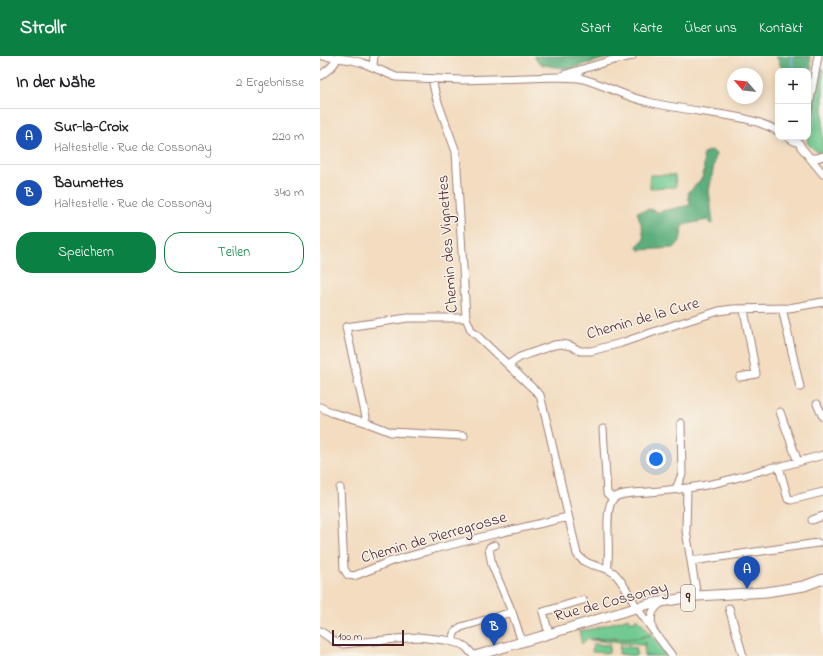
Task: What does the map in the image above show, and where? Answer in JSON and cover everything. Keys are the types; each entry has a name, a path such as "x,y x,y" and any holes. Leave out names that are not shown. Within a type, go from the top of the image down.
{"main road":[{"name":"Rue de Cossonay","path":"475,656 649,604 697,596 771,592 804,586 823,579"}],"street":[{"path":"323,56 357,61 373,66 396,77 461,80 557,77 579,74 609,61 632,56"},
{"path":"373,66 374,56"},
{"path":"809,104 818,56"},
{"path":"320,76 336,63 337,58"},
{"path":"579,74 601,85 642,101 750,119 775,129"},
{"name":"Chemin des Vignettes","path":"432,78 436,96 456,152 466,318 471,330 540,395 577,554 585,562 607,569"},
{"path":"800,140 801,147 823,174"},
{"path":"810,158 823,156"},
{"path":"817,166 823,160"},
{"name":"Chemin de la Cure","path":"508,365 520,357 554,345 561,344 580,350 591,351 621,343 712,313 733,309 789,308 823,302"},
{"path":"782,308 800,386"},
{"path":"740,376 756,374 744,310"},
{"path":"366,417 346,327 408,318 466,318"},
{"path":"817,404 823,417"},
{"path":"320,407 333,413 365,422 391,432 464,436"},
{"path":"780,412 798,462"},
{"path":"676,489 682,474 681,423"},
{"path":"603,429 607,493 613,499"},
{"path":"672,656 637,608 618,578 607,569 609,559 608,515 609,507 613,499 621,495 687,489 708,485 823,455"},
{"path":"779,467 789,500 823,492"},
{"name":"Chemin de Pierregrosse","path":"340,488 344,569 348,575 354,576 389,562 438,548 568,517"},
{"path":"687,489 686,532 696,590"},
{"path":"812,520 823,516"},
{"path":"692,561 821,543"},
{"path":"495,545 488,548 490,557 512,612 522,642"},
{"name":"Rue de Cossonay","path":"549,634 544,612 583,600"},
{"path":"652,629 651,614 655,607 662,602"},
{"path":"729,608 743,656"},
{"path":"453,642 453,634 456,630 512,612"},
{"path":"320,631 336,642 342,644 418,637 453,642 466,647 475,656"}],"green space":[{"path":"534,56 614,56 569,69 543,65 536,60"},
{"path":"776,56 810,56 812,72 811,78 811,68 782,68"},
{"path":"823,69 823,154 820,154 807,143 807,140 811,140 811,117 820,72"},
{"path":"712,150 716,154 709,191 713,223 711,224 707,220 683,225 680,241 674,248 640,250 636,247 644,239 637,212 650,209 657,212 690,205 688,193 702,178 704,170 703,153"},
{"path":"650,175 675,175 676,187 650,188"},
{"path":"629,618 629,621 635,621 636,618 651,634 638,638 587,639 582,644 579,631 592,629"},
{"path":"651,635 667,655 666,656 644,656 645,641 644,645 642,645 589,640 627,640"},
{"path":"593,644 610,645 609,653 592,652"},
{"path":"620,646 637,648 636,656 619,654"}],"waterway":[{"path":"792,56 793,68"}],"place":[{"name":"Sur-la-Croix","path":"747,589"},
{"name":"Baumettes","path":"494,646"}]}
